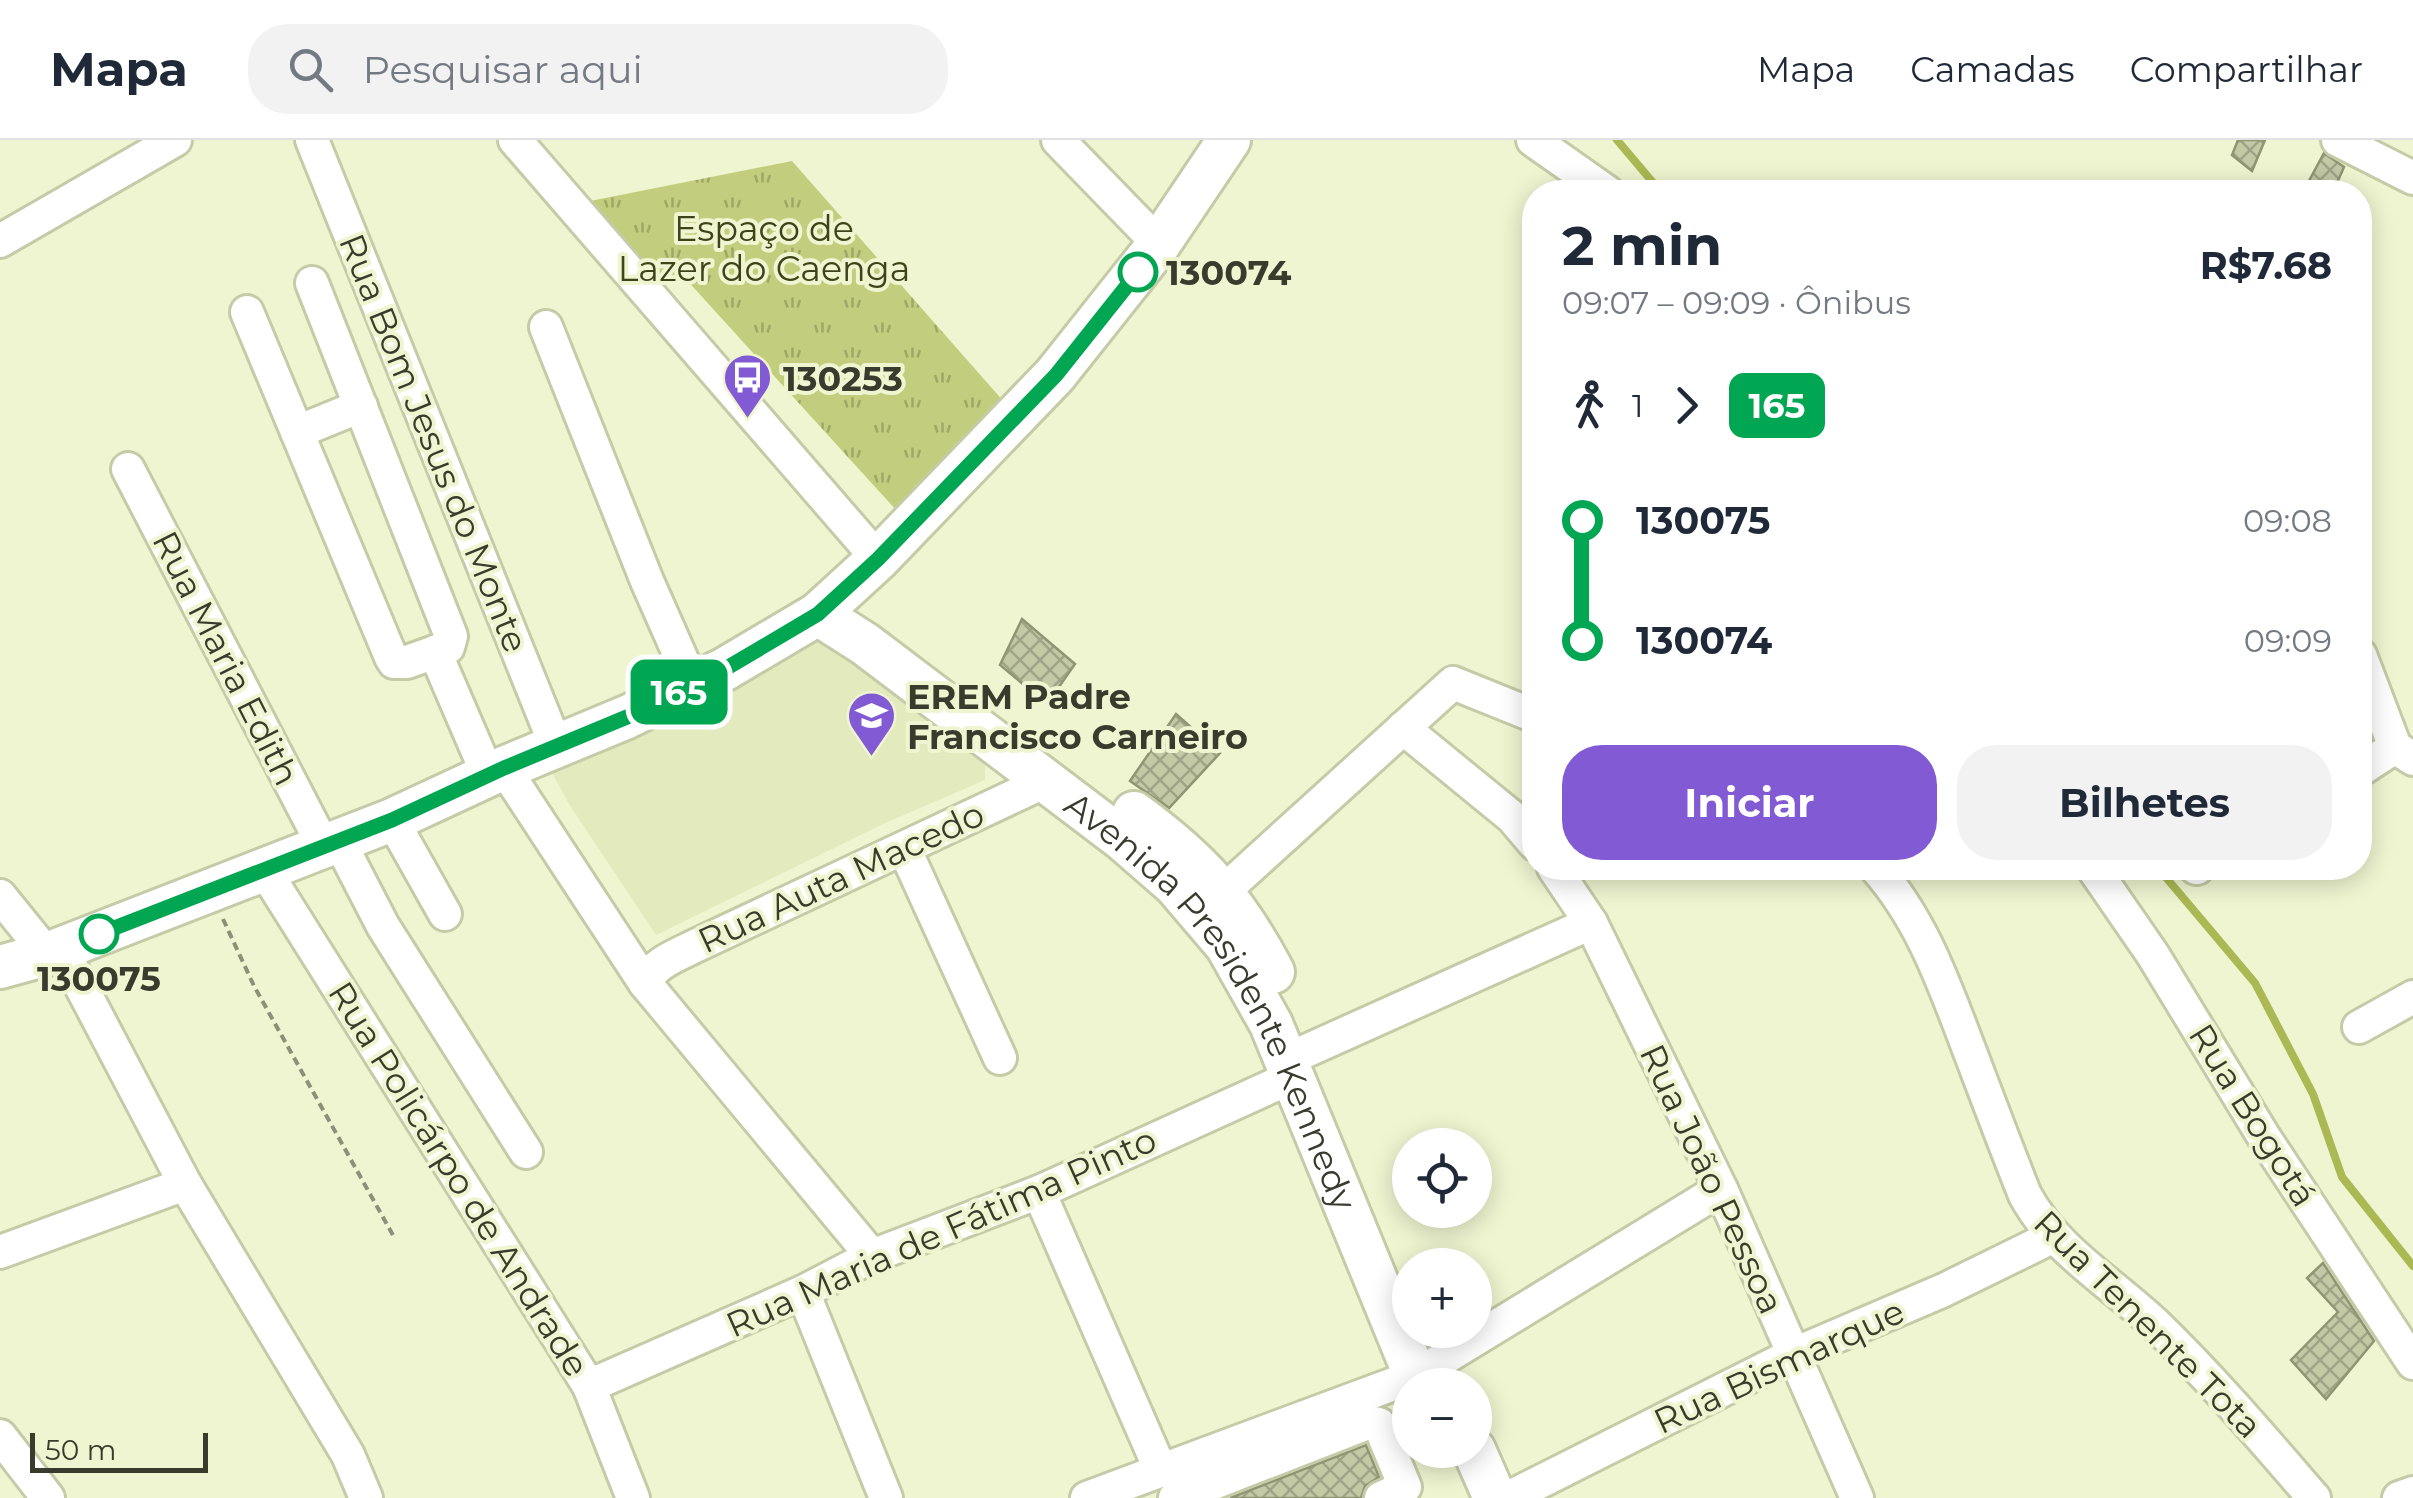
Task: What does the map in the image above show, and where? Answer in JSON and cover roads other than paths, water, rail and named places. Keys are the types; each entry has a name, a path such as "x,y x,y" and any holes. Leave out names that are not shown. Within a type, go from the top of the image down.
{"main road":[{"path":"0,967 54,951 392,820 693,685 828,606 1056,375 1159,244 1230,140"},
{"name":"Avenida Presidente Kennedy","path":"828,606 865,644 1121,838 1176,885 1228,946 1271,1024 1299,1064 1392,1262"},
{"name":"Avenida Presidente Kennedy","path":"828,606 1150,824 1224,892 1245,920 1273,971 1299,1064 1428,1367"},
{"path":"1454,1468 1466,1498"},
{"path":"1482,1468 1494,1498"}],"street":[{"path":"0,242 174,140"},
{"name":"Rua Bom Jesus do Monte","path":"312,140 556,746"},
{"path":"515,140 878,559"},
{"path":"1058,140 1159,244"},
{"path":"1533,140 1590,180"},
{"path":"2338,140 2413,178"},
{"path":"247,312 391,657 402,663 448,647 451,636 312,283"},
{"path":"546,328 693,685"},
{"path":"297,432 361,406"},
{"name":"Rua Maria Edith","path":"128,468 331,844 526,1152"},
{"path":"435,652 496,772 644,983 872,1256"},
{"path":"2372,681 2404,753 2372,765"},
{"path":"1224,892 1453,683 1522,711"},
{"path":"1403,728 1499,806 1522,830"},
{"name":"Rua Auta Macedo","path":"644,983 660,964 693,947 1046,781"},
{"path":"392,820 444,914"},
{"path":"904,848 1000,1058"},
{"name":"Rua Policárpo de Andrade","path":"264,871 589,1386 632,1498"},
{"name":"Rua João Pessoa","path":"1562,880 1591,923 1721,1189 1857,1498"},
{"name":"Rua Tenente Tota","path":"1886,880 1918,926 1938,968 2025,1195 2052,1236 2144,1314 2210,1377 2314,1498"},
{"name":"Rua Bogotá","path":"2101,880 2413,1364"},
{"path":"0,896 54,951 185,1184 348,1455 366,1498"},
{"name":"Rua Maria de Fátima Pinto","path":"589,1386 803,1292 872,1256 1038,1192 1591,923"},
{"path":"2359,1027 2413,998"},
{"path":"0,1252 185,1184"},
{"path":"1168,1485 1428,1367 1721,1189"},
{"path":"1038,1192 1168,1485"},
{"name":"Rua Bismarque","path":"1508,1498 1792,1355 1944,1290 2052,1236"},
{"path":"803,1292 886,1498"},
{"path":"1086,1498 1168,1485 1370,1422 1379,1424 1398,1494"},
{"path":"0,1436 48,1498"},
{"path":"2399,1498 2413,1493"}],"waterway":[{"path":"1617,140 1651,180"},
{"path":"2168,880 2255,983 2313,1094 2342,1177 2413,1266"}],"place":[{"name":"130074","path":"1138,272"},
{"name":"130253","path":"748,420"},
{"name":"EREM Padre Francisco Carneiro","path":"872,758"},
{"name":"130075","path":"99,934"}],"park label":[{"name":"Espaço de Lazer do Caenga","path":"764,248"}]}
